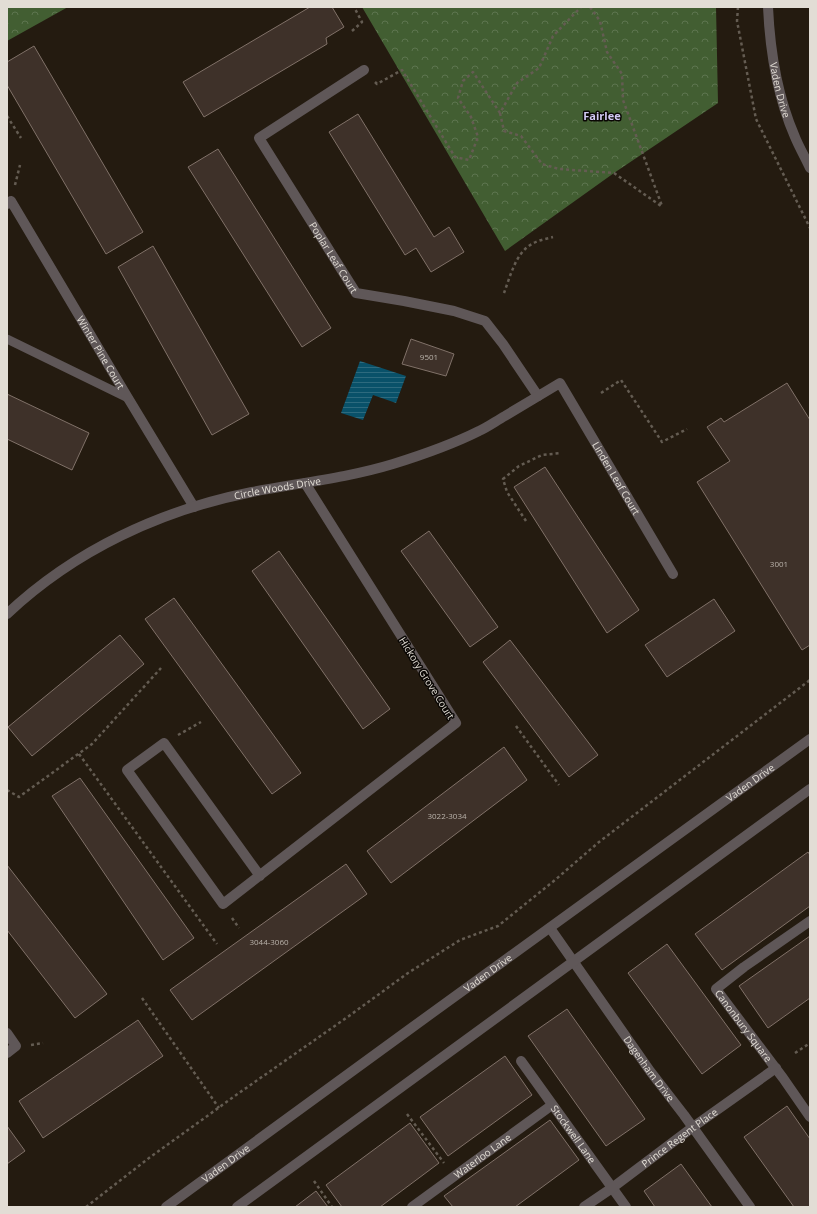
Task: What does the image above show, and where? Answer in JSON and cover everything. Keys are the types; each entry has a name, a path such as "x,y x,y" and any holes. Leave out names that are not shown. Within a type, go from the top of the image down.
{"street":[{"name":"Vaden Drive","path":"768,7 769,30 774,69 794,136 810,168"},
{"name":"Poplar Leaf Court","path":"364,70 259,138 356,293 454,311 485,321 503,344 538,396"},
{"name":"Winter Pine Court","path":"7,204 11,201 194,507"},
{"name":"Circle Woods Drive","path":"7,614 25,597 65,567 108,541 154,520 206,503 251,492 344,476 391,465 431,452 479,431 560,383"},
{"name":"Linden Leaf Court","path":"560,383 673,574"},
{"name":"Hickory Grove Court","path":"164,744 126,770 223,904 456,723 305,483"},
{"name":"Vaden Drive","path":"166,1207 810,739"},
{"path":"164,744 260,876"},
{"path":"237,1207 810,789"},
{"name":"Canonbury Square","path":"810,921 744,967 716,989 776,1068 810,1117"},
{"name":"Dagenham Drive","path":"550,928 650,1071 693,1127 750,1207"},
{"path":"7,1033 16,1046 7,1053"},
{"name":"Stockwell Lane","path":"521,1061 626,1207"},
{"name":"Prince Regent Place","path":"584,1207 776,1068"},
{"name":"Waterloo Lane","path":"412,1207 552,1105"}],"lane":[{"path":"7,339 128,398"}],"path":[{"path":"352,31 362,22 354,7"},
{"path":"500,113 517,83 539,68 553,36 581,7"},
{"path":"364,70 377,84 402,70 455,157 470,160 478,137 471,116 458,98 463,81 473,72 500,113 504,131 521,136 542,164 559,168 614,173 662,206 623,100 622,74 606,52 600,21 590,7"},
{"path":"738,7 737,21 756,118 810,228"},
{"path":"7,116 20,138"},
{"path":"504,293 512,269 523,250 532,243 553,237"},
{"path":"601,393 621,380 662,442 687,429"},
{"path":"526,521 507,492 503,479 519,466 542,455 561,453"},
{"path":"7,790 19,797 92,744 161,668"},
{"path":"86,1207 149,1158 408,973 460,940 498,926 599,842 810,680"},
{"path":"164,744 201,722"},
{"path":"516,726 559,785"},
{"path":"79,754 217,944"},
{"path":"142,998 219,1108"},
{"path":"795,1053 810,1043"},
{"path":"407,1114 453,1177"},
{"path":"314,1182 332,1207"}],"green space":[{"path":"7,7 68,7 7,41"},
{"path":"362,7 716,7 718,103 614,173 505,251"}],"water":[{"path":"360,361 406,376 396,403 373,395 363,420 341,413"}],"building":[{"path":"310,7 332,7 344,27 326,38 327,44 204,117 183,82"},
{"path":"34,46 143,232 106,254 7,85 7,62"},
{"path":"358,114 434,237 449,227 464,252 431,272 416,248 405,255 329,132"},
{"path":"218,149 331,328 302,347 188,167"},
{"path":"153,246 249,414 212,435 118,267"},
{"path":"411,339 454,354 446,376 402,364"},
{"path":"787,383 810,420 810,645 802,650 697,482 730,461 707,427 721,418 724,422"},
{"path":"7,394 89,433 72,470 7,439"},
{"path":"545,467 639,610 607,633 514,487"},
{"path":"429,531 498,627 470,647 401,551"},
{"path":"279,551 390,709 363,729 252,571"},
{"path":"174,598 301,773 272,794 145,619"},
{"path":"714,599 735,631 667,677 645,645"},
{"path":"120,635 144,664 32,756 8,727"},
{"path":"510,640 598,755 569,777 483,662"},
{"path":"504,747 527,780 391,883 367,851"},
{"path":"80,778 194,938 163,960 52,796"},
{"path":"808,852 810,855 810,906 722,970 695,934"},
{"path":"346,864 367,894 192,1020 170,990"},
{"path":"7,865 107,994 75,1018 7,930"},
{"path":"810,936 810,998 768,1028 739,986"},
{"path":"667,944 741,1045 702,1074 628,973"},
{"path":"567,1009 645,1119 606,1146 528,1036"},
{"path":"138,1020 163,1056 43,1138 19,1101"},
{"path":"505,1056 532,1095 448,1156 420,1117"},
{"path":"787,1106 810,1139 810,1207 794,1207 744,1137"},
{"path":"550,1120 579,1160 515,1207 453,1207 444,1196"},
{"path":"410,1123 439,1163 380,1207 342,1207 326,1185"},
{"path":"7,1126 25,1151 7,1164"},
{"path":"681,1164 712,1207 655,1207 644,1191"},
{"path":"316,1191 328,1207 295,1207"}],"district":[{"name":"Fairlee","path":"602,116"}]}
